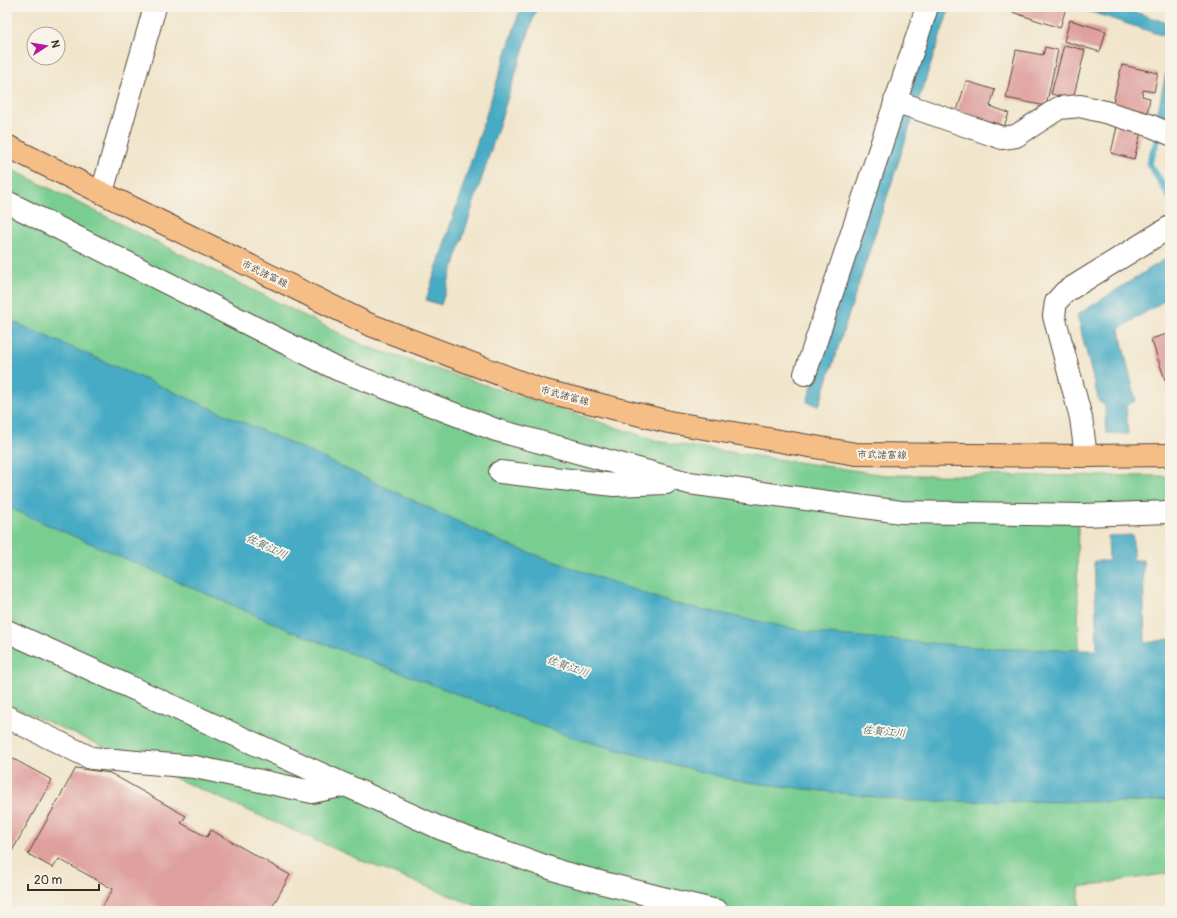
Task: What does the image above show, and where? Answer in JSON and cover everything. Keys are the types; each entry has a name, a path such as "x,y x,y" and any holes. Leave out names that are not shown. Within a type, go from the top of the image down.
{"main road":[{"name":"市武諸富線","path":"7,146 368,324 541,390 670,422 856,454 1170,456"}],"street":[{"path":"102,192 155,7"},
{"path":"805,374 897,102 926,7"},
{"path":"897,102 1002,138 1016,136 1059,108 1080,106 1105,112 1162,131"},
{"path":"7,202 337,369 496,430 689,482 901,512 1082,515 1170,512"},
{"path":"1086,456 1081,418 1054,316 1056,302 1064,292 1170,226"},
{"path":"500,472 614,485 689,482"},
{"path":"7,632 442,829 564,872 717,911"},
{"path":"7,717 91,758 194,767 312,792 346,785"}],"green space":[{"path":"7,167 365,346 661,442 886,475 1170,476 1170,504 1079,508 1077,556 1079,650 1071,679 597,620 7,347"},
{"path":"7,481 1170,776 1170,873 1079,887 1079,911 489,911 367,863 7,704"}],"water":[{"path":"521,7 537,7 441,305 426,300"},
{"path":"934,7 950,7 819,406 807,402 901,103"},
{"path":"1076,7 1120,7 1170,24 1170,38"},
{"path":"1170,53 1170,113 1169,118 1157,116"},
{"path":"1170,256 1170,297 1119,329 1136,401 1126,405 1128,434 1106,433 1105,405 1099,402 1077,315"},
{"name":"佐賀江川","path":"7,319 304,449 508,545 671,603 815,633 1000,649 1097,650 1094,561 1109,561 1108,536 1133,535 1133,560 1143,560 1145,643 1170,639 1170,799 1145,802 908,801 737,781 573,738 296,633 7,507"}],"building":[{"path":"1014,7 1066,8 1060,28 1012,12"},
{"path":"1070,20 1106,31 1100,52 1064,41"},
{"path":"1064,45 1085,50 1073,99 1051,94"},
{"path":"1045,47 1058,50 1046,106 1006,98 1016,50 1043,55"},
{"path":"1122,65 1158,73 1154,92 1143,90 1142,96 1150,98 1147,114 1112,106"},
{"path":"966,81 995,90 990,106 1009,113 1004,126 957,111"},
{"path":"1118,122 1142,128 1134,159 1111,153"},
{"path":"1170,333 1170,390 1169,391 1151,339"},
{"path":"8,756 52,780 7,860 7,758"},
{"path":"76,768 110,773 186,816 181,823 207,837 211,830 290,875 270,911 100,911 113,889 59,859 53,868 28,854"}],"waterway":[{"path":"1160,133 1149,163 1170,197"}]}
